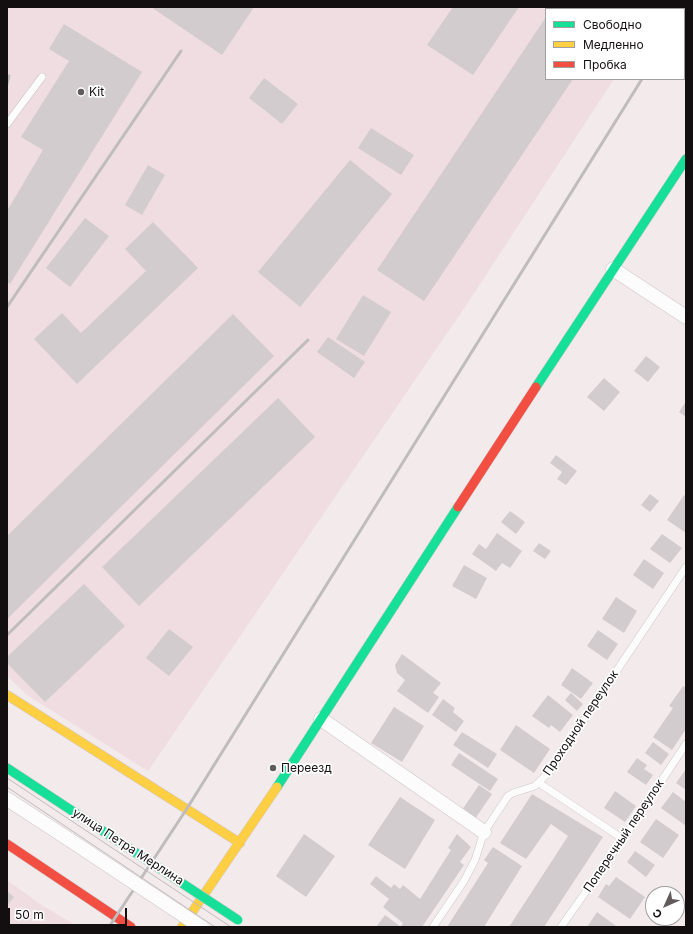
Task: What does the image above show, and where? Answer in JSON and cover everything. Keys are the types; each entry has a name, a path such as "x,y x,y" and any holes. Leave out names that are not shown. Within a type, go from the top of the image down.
{"main road":[{"path":"182,927 240,843 613,268 686,159"},
{"path":"7,695 240,843"},
{"name":"улица Петра Мерлина","path":"7,768 241,922"},
{"path":"7,844 131,927"}],"street":[{"path":"613,268 686,317"},
{"path":"321,719 484,832"},
{"path":"7,799 201,927"}],"lane":[{"path":"7,124 42,77"},
{"name":"Проходной переулок","path":"433,927 464,881 475,860 484,832 508,796 535,786 539,783 686,567"},
{"name":"Поперечный переулок","path":"560,927 623,839 686,744"},
{"path":"539,783 623,839"}],"shaded area":[{"path":"7,7 661,7 545,8 545,80 613,80 469,301 148,771 27,695 7,676"},
{"path":"7,880 40,904 72,923 69,927 7,927"}],"building":[{"path":"151,7 254,7 222,55"},
{"path":"453,7 519,7 473,75 427,45"},
{"path":"553,7 621,7 620,8 552,8"},
{"path":"545,18 545,80 572,80 424,301 377,270"},
{"path":"64,24 142,72 10,284 7,282 7,211 43,150 21,137 69,61 49,49"},
{"path":"264,78 298,104 282,124 249,98"},
{"path":"371,128 414,155 401,175 358,148"},
{"path":"350,160 392,194 300,307 258,272"},
{"path":"148,165 165,175 142,215 125,205"},
{"path":"85,218 109,236 70,287 46,268"},
{"path":"153,222 198,268 77,384 34,339 62,313 81,333 146,271 125,249"},
{"path":"363,295 391,312 364,356 336,339"},
{"path":"233,314 274,356 7,619 7,536"},
{"path":"328,337 365,362 354,378 317,352"},
{"path":"646,356 660,367 648,382 634,371"},
{"path":"604,378 620,392 604,411 587,397"},
{"path":"278,398 315,437 139,606 102,567"},
{"path":"686,401 686,417 679,412"},
{"path":"556,455 577,471 566,485 557,479 562,472 550,463"},
{"path":"650,494 659,501 650,512 641,505"},
{"path":"684,495 686,497 686,533 667,520"},
{"path":"510,511 525,522 516,534 501,522"},
{"path":"497,533 522,551 510,568 502,563 496,571 472,554 479,544 486,549"},
{"path":"662,534 682,548 670,563 650,549"},
{"path":"539,543 551,551 545,559 533,551"},
{"path":"644,559 664,573 653,589 633,575"},
{"path":"464,565 487,578 476,599 452,586"},
{"path":"84,584 125,626 45,702 7,663 7,657"},
{"path":"616,597 637,611 624,633 602,619"},
{"path":"169,629 193,647 169,676 146,658"},
{"path":"598,630 618,644 607,660 587,646"},
{"path":"402,654 441,683 433,693 439,697 428,713 397,691 405,680 397,673 395,665"},
{"path":"572,668 593,683 581,699 561,685"},
{"path":"683,686 686,688 686,729 672,750 653,737 673,708 669,706"},
{"path":"571,693 583,704 577,711 565,700"},
{"path":"548,695 573,715 560,732 551,725 549,728 532,716"},
{"path":"443,699 455,708 453,712 464,721 456,732 432,715"},
{"path":"394,707 424,726 402,762 371,743"},
{"path":"516,725 550,749 534,773 500,750"},
{"path":"462,732 497,754 488,768 453,745"},
{"path":"653,742 669,754 661,765 645,753"},
{"path":"459,753 498,779 490,791 451,765"},
{"path":"637,758 647,765 644,769 653,775 646,785 627,772"},
{"path":"686,769 686,790 676,783"},
{"path":"479,785 492,794 475,819 462,810"},
{"path":"615,791 636,806 625,822 604,808"},
{"path":"673,792 686,802 686,826 661,808"},
{"path":"532,794 603,837 544,927 509,927 568,836 551,824 526,859 500,843"},
{"path":"400,797 435,820 405,869 368,845"},
{"path":"656,819 679,835 663,858 640,842"},
{"path":"304,834 335,856 306,897 276,876"},
{"path":"457,834 471,847 460,862 464,865 422,927 401,927 403,923 383,907 389,899 370,884 376,876 391,888 394,884 400,889 403,885 420,899 451,850 448,848"},
{"path":"493,847 522,866 484,927 447,927 488,863 484,860"},
{"path":"635,851 655,865 646,877 627,862"},
{"path":"616,877 645,897 630,919 598,897 606,884 609,886"},
{"path":"7,891 14,897 7,906"},
{"path":"597,912 616,926 616,927 587,927"},
{"path":"385,915 401,927 376,927"}],"tram line":[{"path":"7,778 231,927"},
{"path":"7,787 215,927"}],"railway":[{"path":"7,307 181,51"},
{"path":"7,84 9,76"},
{"path":"109,927 186,810 641,80"},
{"path":"7,635 308,340"}],"traffic: fast":[{"path":"536,387 686,159"},
{"path":"277,787 458,507"},
{"path":"7,768 83,818"},
{"path":"83,818 238,920"}],"traffic: slow":[{"path":"7,695 240,843"},
{"path":"182,927 277,787"}],"traffic: jam":[{"path":"458,507 536,387"},
{"path":"7,844 131,927"}],"place":[{"name":"Kit","path":"81,92"},
{"name":"Переезд","path":"273,768"}]}
